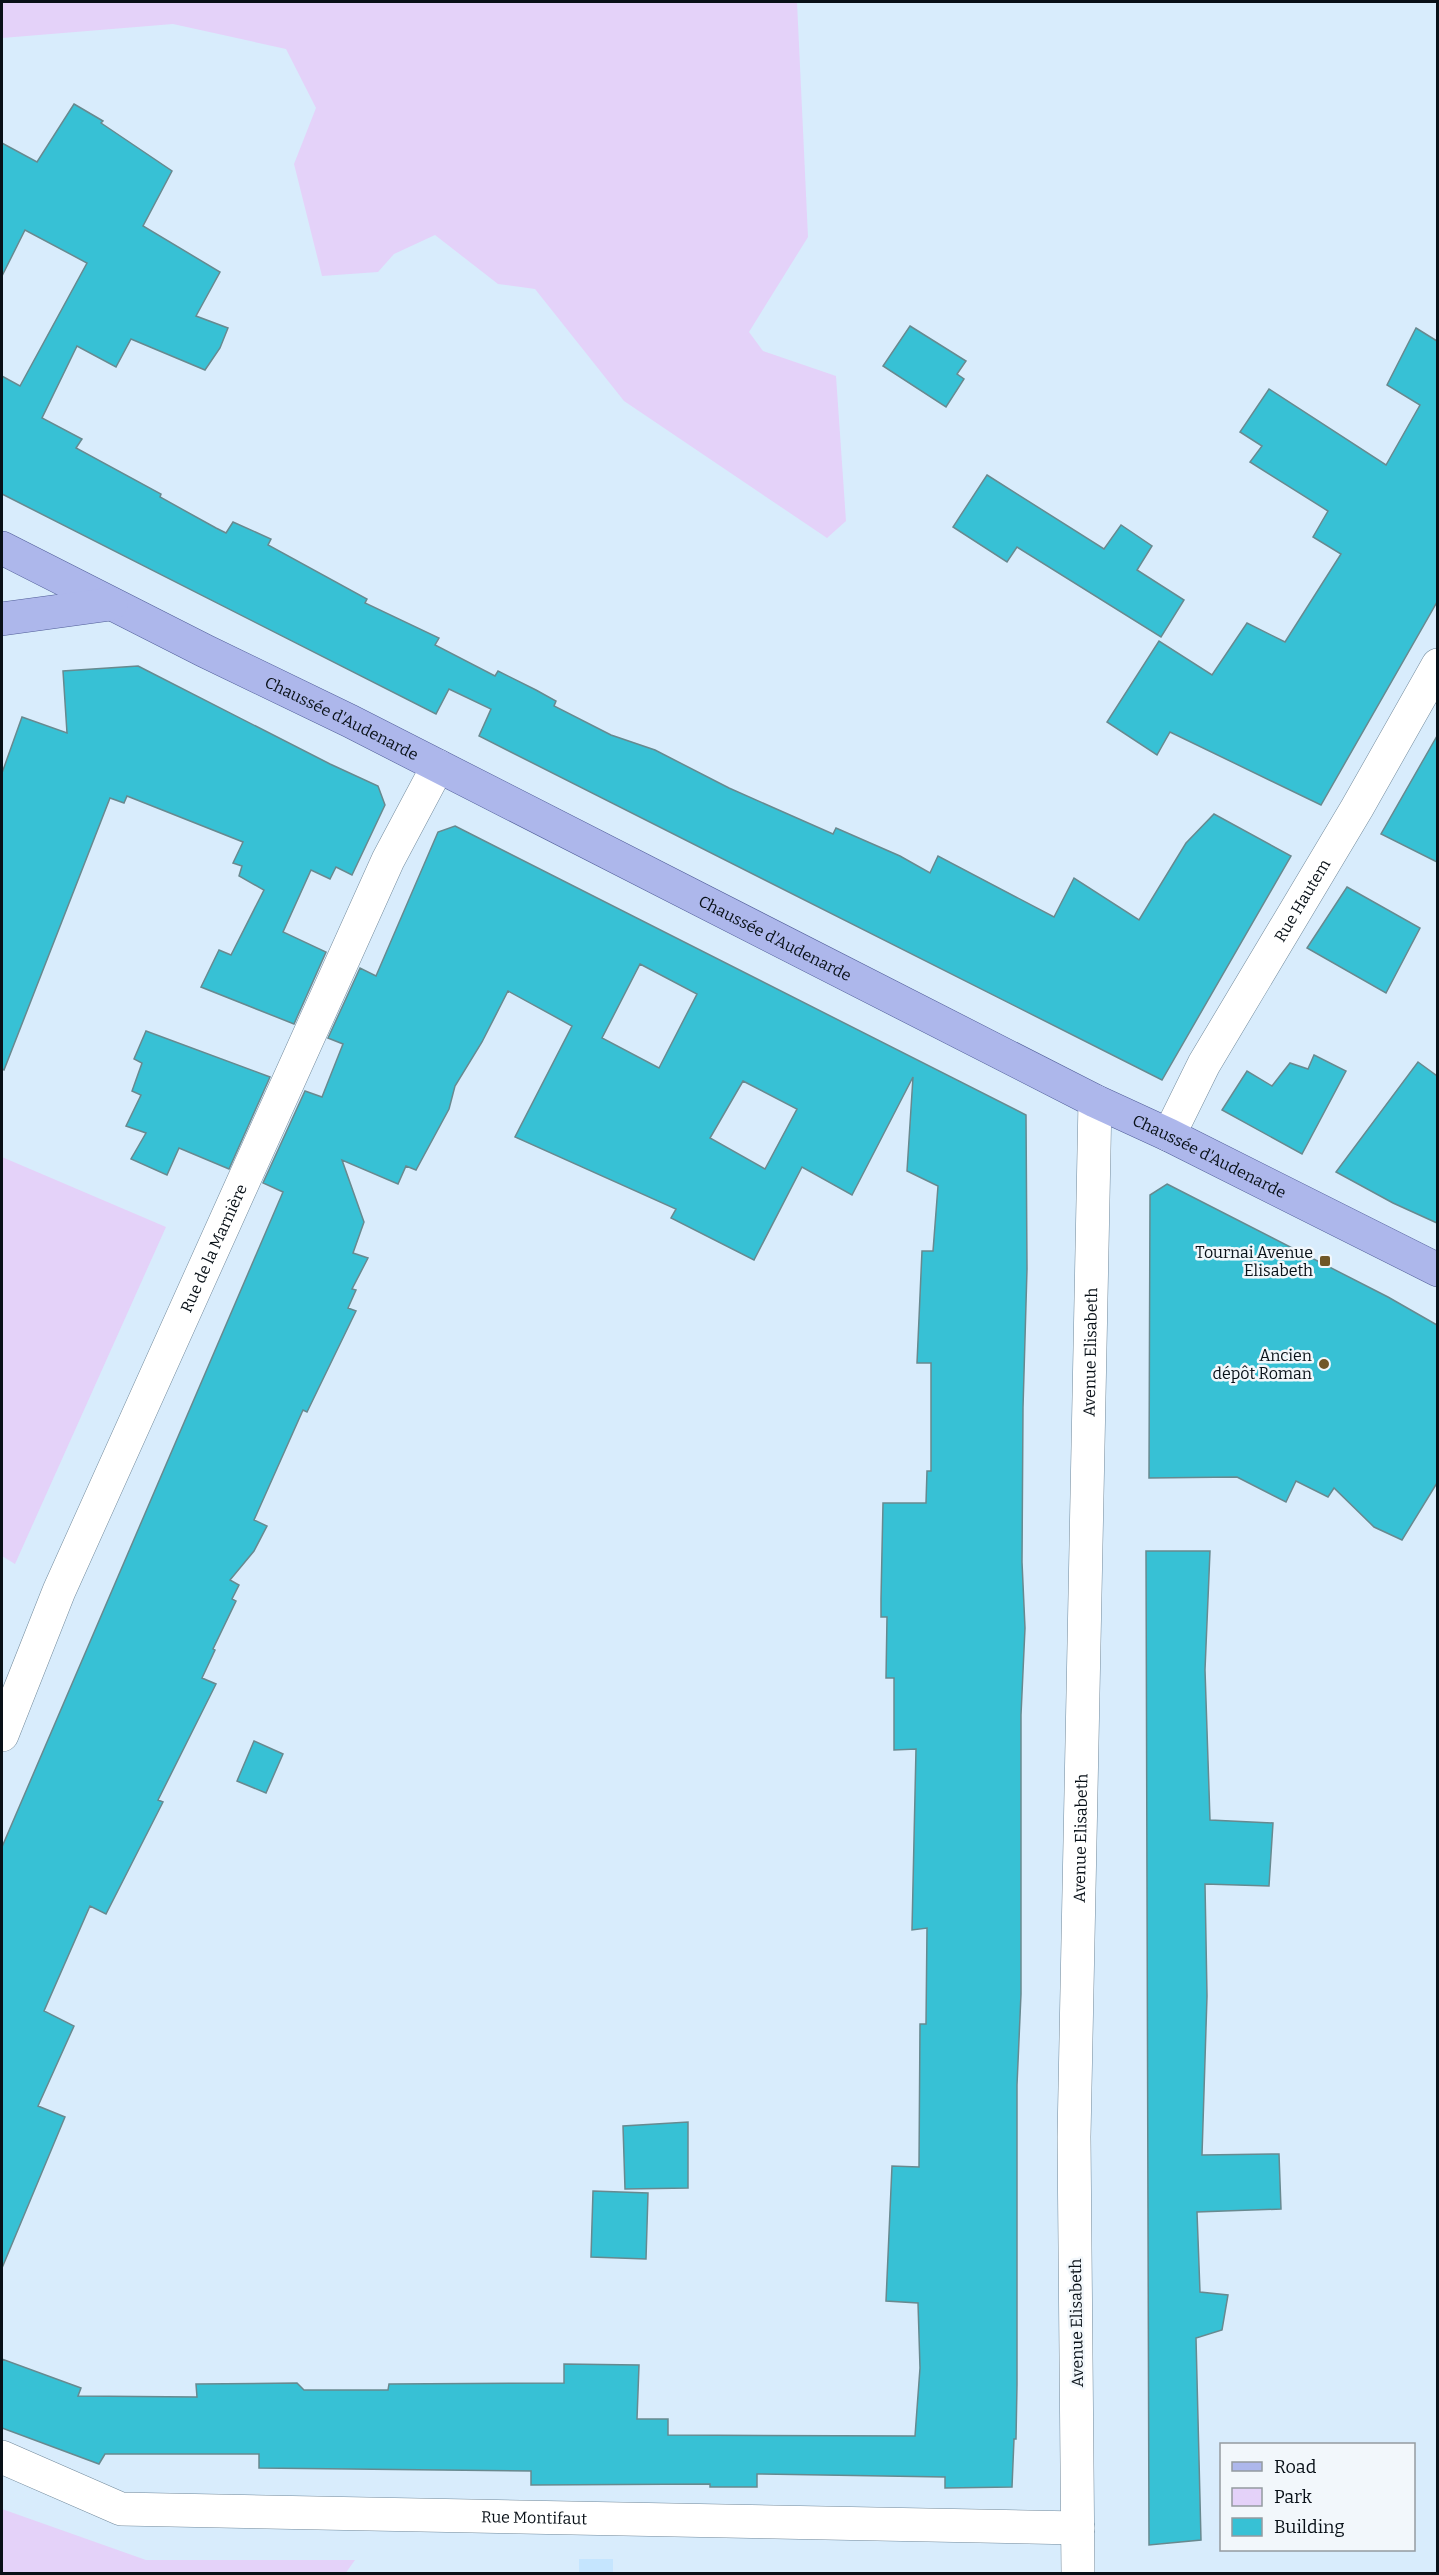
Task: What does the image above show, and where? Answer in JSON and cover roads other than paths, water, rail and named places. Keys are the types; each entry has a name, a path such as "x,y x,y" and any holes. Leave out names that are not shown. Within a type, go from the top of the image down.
{"main road":[{"name":"Chaussée d'Audenarde","path":"2,548 438,766 1095,1101 1169,1135 1437,1270"},
{"path":"2,619 111,604"}],"street":[{"name":"Rue Hautem","path":"1169,1135 1204,1064 1351,818 1437,665"},
{"name":"Rue de la Marnière","path":"2,1735 59,1591 388,860 438,766"},
{"name":"Avenue Elisabeth","path":"1078,2574 1074,2137 1095,1101"},
{"name":"Rue Montifaut","path":"2,2457 121,2509 1078,2528"}],"place":[{"name":"Tournai Avenue Elisabeth","path":"1325,1261"},
{"name":"Ancien dépôt Roman","path":"1324,1364"}]}
